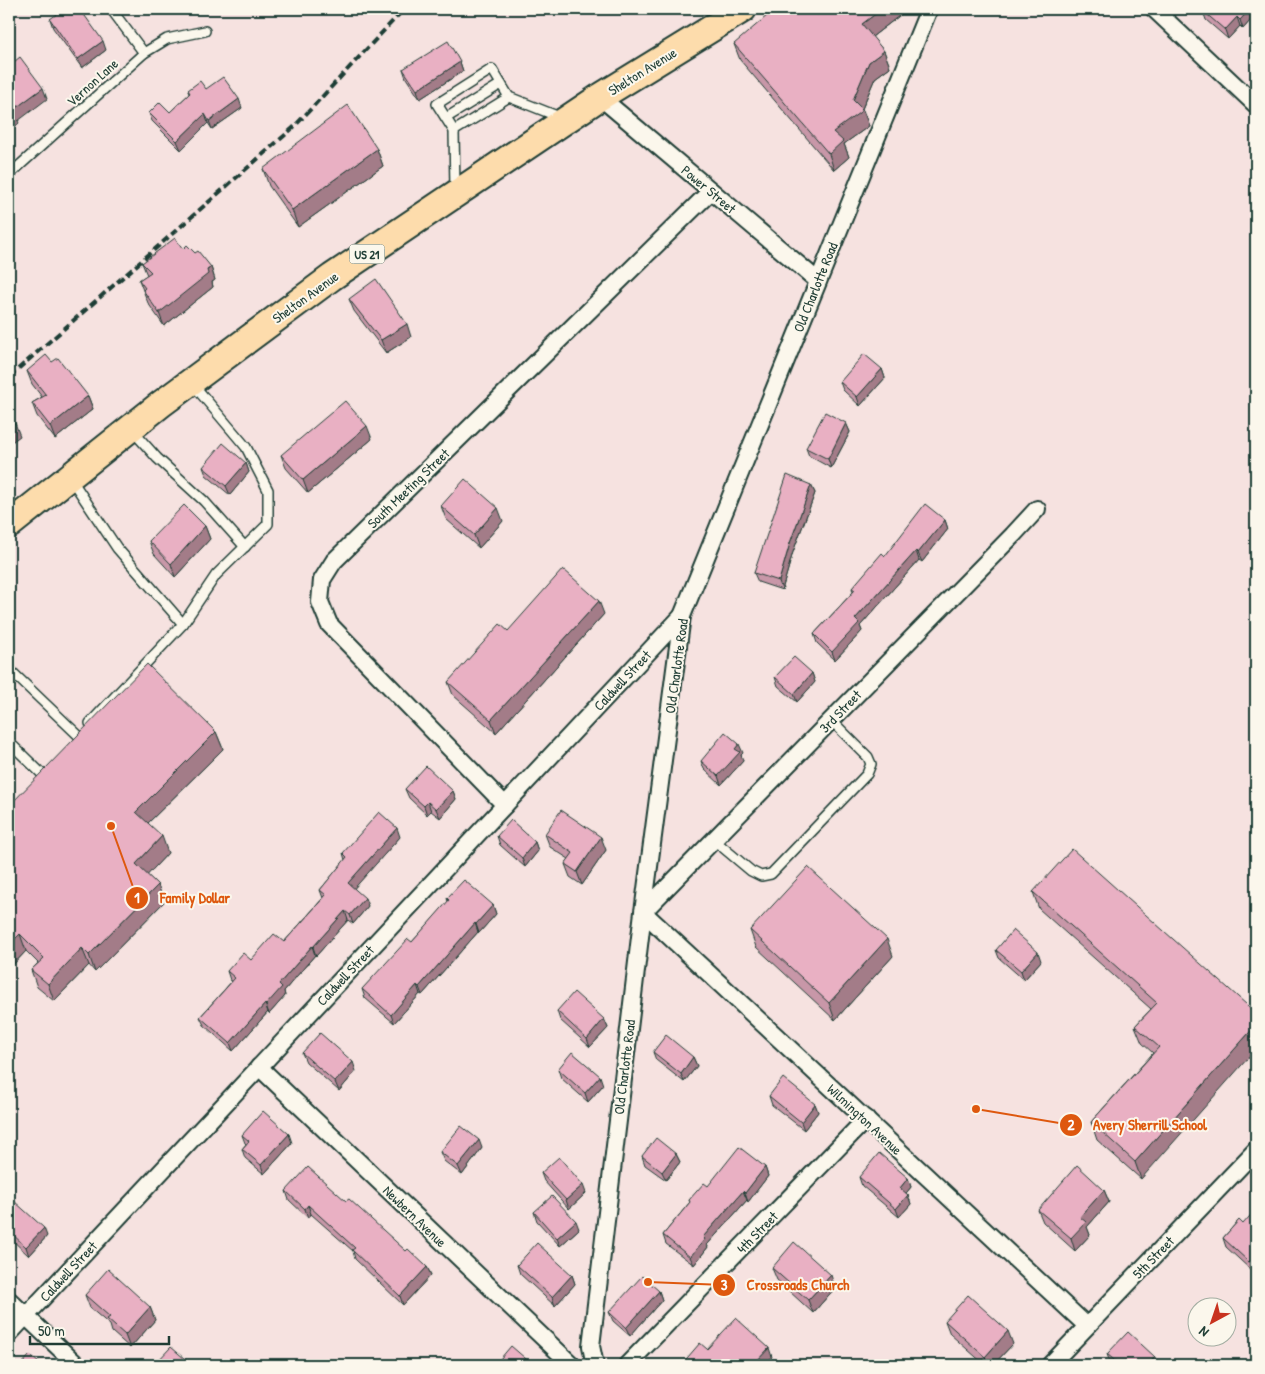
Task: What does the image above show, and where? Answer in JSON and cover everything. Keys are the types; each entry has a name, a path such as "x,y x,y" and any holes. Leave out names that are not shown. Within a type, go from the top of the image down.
{"main road":[{"name":"Shelton Avenue","path":"9,525 130,428 332,277 566,119 743,9"}],"street":[{"name":"Old Charlotte Road","path":"595,1365 592,1346 643,912 682,616 929,9"},
{"path":"1154,9 1256,105"},
{"name":"Power Street","path":"600,97 818,281"},
{"name":"South Meeting Street","path":"505,805 329,624 320,602 322,580 334,560 710,191"},
{"name":"3rd Street","path":"643,912 1037,509"},
{"name":"Caldwell Street","path":"9,1334 682,616"},
{"name":"Wilmington Avenue","path":"643,912 1087,1326"},
{"name":"Newbern Avenue","path":"259,1068 572,1365"},
{"name":"4th Street","path":"627,1365 866,1119"},
{"name":"5th Street","path":"1050,1365 1256,1150"},
{"path":"9,1300 77,1365"}],"lane":[{"path":"111,9 144,53"},
{"name":"Vernon Lane","path":"9,175 144,53 167,40 205,31"},
{"path":"456,194 454,131 437,104 492,69 509,97 566,119"},
{"path":"446,118 501,84"},
{"path":"454,131 509,97"},
{"path":"9,669 75,739 183,624 216,575 268,524 268,490 246,447 191,382"},
{"path":"130,428 157,458 204,501 245,547"},
{"path":"69,476 117,548 183,624"},
{"path":"714,840 751,871 761,876 771,874 867,774 871,764 868,757 831,720"},
{"path":"9,742 42,774"}],"building":[{"path":"64,9 80,9 103,41 78,59 50,19"},
{"path":"775,9 812,9 817,15 826,9 882,9 862,24 884,51 869,62 853,100 863,110 833,132 843,141 829,154 734,44"},
{"path":"1205,9 1250,9 1240,20 1237,17 1225,30 1203,11"},
{"path":"448,41 460,62 417,90 403,69"},
{"path":"20,57 43,88 13,110 15,112 9,117 9,66"},
{"path":"223,77 239,99 209,121 205,114 177,141 149,113 160,102 170,112 190,93 188,90 200,81 206,89"},
{"path":"348,105 377,149 292,210 263,169"},
{"path":"175,238 183,249 187,245 195,253 198,251 211,267 207,270 208,274 159,313 143,290 145,288 139,280 151,272 142,263"},
{"path":"376,279 407,324 381,340 349,299"},
{"path":"864,354 882,369 857,397 840,382"},
{"path":"46,355 52,362 58,358 88,396 50,426 32,403 46,395 27,371"},
{"path":"345,401 367,426 303,480 281,455"},
{"path":"825,412 846,423 828,459 806,448"},
{"path":"9,415 15,423 9,428"},
{"path":"223,443 246,463 226,486 203,467"},
{"path":"787,475 811,485 790,543 779,581 754,573"},
{"path":"465,479 498,508 474,535 441,506"},
{"path":"925,504 945,520 918,553 916,551 855,619 859,623 832,652 814,634 855,590 852,588 882,553 885,556"},
{"path":"184,505 205,526 171,564 149,541"},
{"path":"563,569 599,601 491,720 448,682 500,624 508,631"},
{"path":"794,657 812,673 794,694 775,677"},
{"path":"147,664 216,732 136,812 162,836 136,864 158,885 89,955 82,948 48,984 31,970 44,958 20,934 9,945 9,806"},
{"path":"725,732 739,744 735,749 740,752 718,776 701,761"},
{"path":"426,766 453,791 436,809 428,802 424,806 405,789"},
{"path":"561,810 601,837 577,872 565,864 573,853 545,834"},
{"path":"379,812 397,828 348,883 365,898 350,915 345,911 312,946 279,984 282,987 230,1043 200,1017 235,978 227,971 243,953 251,960 274,934 284,942 326,895 320,890 347,857 343,853"},
{"path":"511,820 535,842 522,858 497,836"},
{"path":"1072,849 1256,1013 1256,1025 1135,1162 1091,1122 1159,1047 1135,1026 1157,1003 1033,892"},
{"path":"808,867 887,939 829,1003 750,930"},
{"path":"464,880 493,905 391,1015 362,989 408,939 412,942"},
{"path":"1013,930 1038,952 1021,971 996,950"},
{"path":"574,992 604,1019 587,1039 557,1011"},
{"path":"320,1033 353,1062 335,1082 302,1053"},
{"path":"666,1035 693,1057 681,1074 653,1052"},
{"path":"572,1052 600,1076 585,1093 558,1069"},
{"path":"783,1078 815,1104 801,1122 769,1096"},
{"path":"263,1111 289,1134 261,1165 242,1149 249,1141 242,1135"},
{"path":"461,1126 479,1140 458,1166 440,1152"},
{"path":"656,1138 676,1154 662,1172 642,1156"},
{"path":"739,1147 765,1167 745,1193 743,1191 703,1237 705,1239 690,1257 663,1235 690,1202 689,1200 704,1183 708,1186"},
{"path":"879,1153 908,1178 900,1188 908,1195 896,1209 859,1177"},
{"path":"559,1157 583,1185 566,1200 541,1173"},
{"path":"1077,1165 1104,1190 1080,1217 1086,1222 1071,1238 1038,1210"},
{"path":"308,1167 346,1201 349,1199 406,1251 408,1249 427,1267 400,1296 352,1250 355,1248 308,1205 305,1209 286,1191"},
{"path":"552,1196 576,1221 557,1238 534,1212"},
{"path":"14,1201 44,1228 26,1247 9,1231 9,1207"},
{"path":"1256,1209 1256,1255 1249,1262 1223,1238 1239,1220 1243,1224"},
{"path":"794,1242 831,1275 808,1300 772,1268"},
{"path":"537,1243 572,1275 552,1297 517,1265"},
{"path":"108,1269 150,1307 125,1335 107,1319 110,1317 85,1295"},
{"path":"642,1276 659,1291 626,1328 609,1312"},
{"path":"968,1295 1008,1331 985,1357 945,1321"},
{"path":"736,1318 769,1348 753,1365 681,1365 700,1343 707,1349"},
{"path":"1128,1332 1155,1357 1148,1365 1141,1363 1139,1365 1120,1365 1107,1354"},
{"path":"511,1346 533,1365 495,1365"},
{"path":"171,1347 192,1365 154,1365"},
{"path":"30,1355 41,1365 21,1365"}],"railway":[{"path":"9,377 293,128 404,9"}],"place":[{"name":"Family Dollar","path":"111,826"},
{"name":"Avery Sherrill School","path":"976,1109"},
{"name":"Crossroads Church","path":"648,1282"}]}
